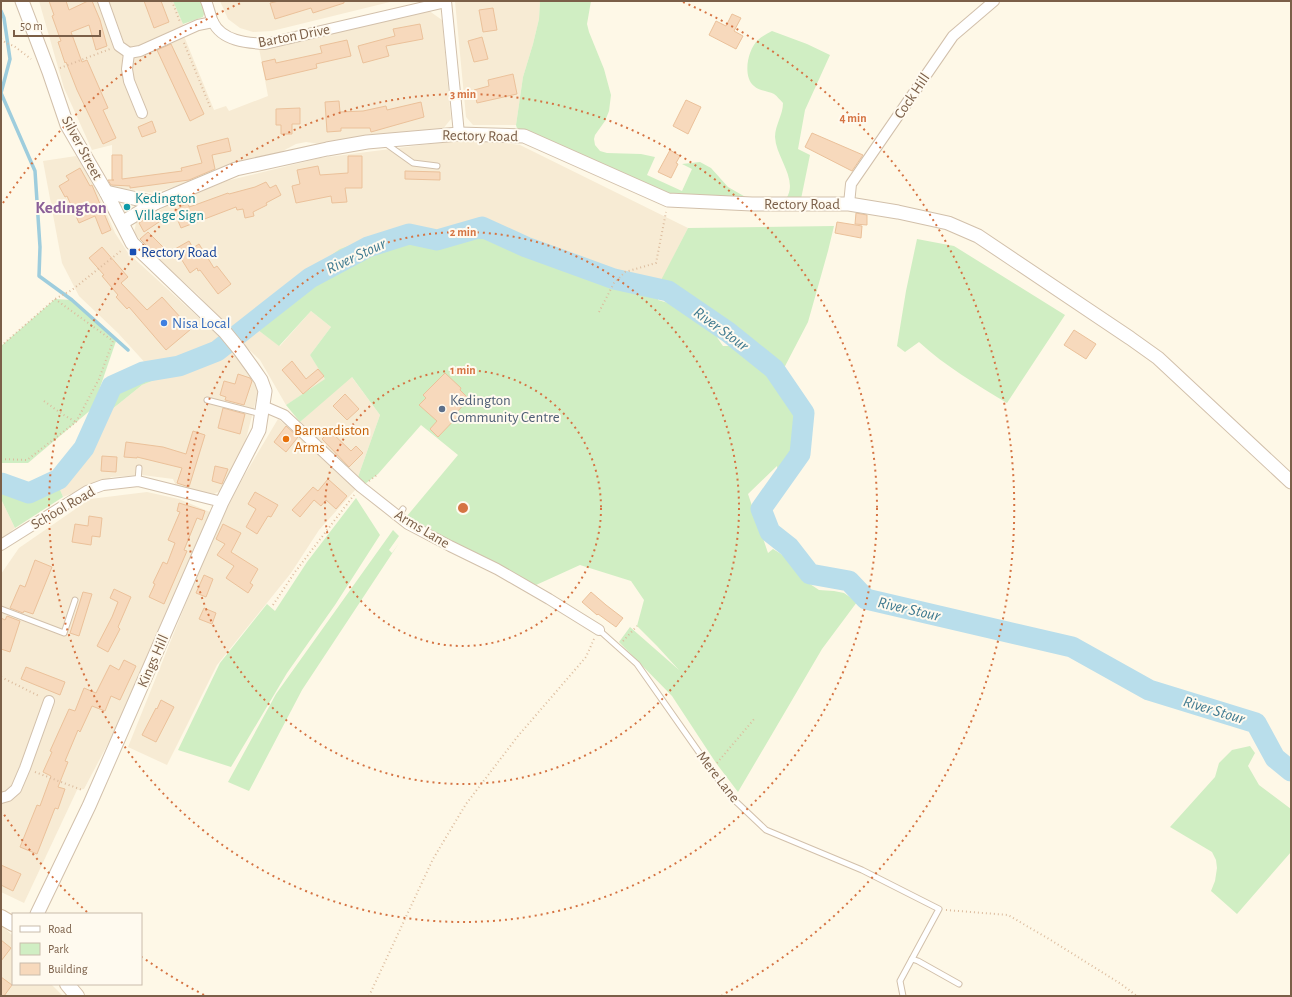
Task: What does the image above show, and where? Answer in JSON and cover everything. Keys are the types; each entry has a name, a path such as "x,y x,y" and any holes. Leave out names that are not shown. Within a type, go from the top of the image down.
{"main road":[{"path":"1,917 12,923"},
{"path":"68,985 78,996"}],"street":[{"name":"Silver Street","path":"22,1 67,125 123,222 132,243 224,332 239,349 261,380 265,391 263,410"},
{"path":"103,1 119,46 129,53 140,51 198,25 213,22 206,1"},
{"name":"Cock Hill","path":"849,204 851,184 953,36 994,1"},
{"path":"446,2 459,134"},
{"name":"Barton Drive","path":"213,22 219,30 232,39 250,44 265,44 446,2"},
{"path":"129,53 127,70 129,81 142,113"},
{"name":"Rectory Road","path":"123,222 155,203 236,169 327,148 459,134 524,136 668,200 752,204 849,204 898,212 948,223 978,236 1158,358 1291,482"},
{"path":"106,192 155,203"},
{"name":"Arms Lane","path":"263,410 284,415 361,487 400,512 415,528 497,569 550,599 599,630"},
{"name":"Kings Hill","path":"37,913 89,806 222,502 259,430 263,410"},
{"name":"School Road","path":"1,545 87,491 103,485 138,481 222,502"},
{"path":"1,798 8,796 16,789 49,701"}],"lane":[{"path":"382,141 413,163 437,166"},
{"path":"207,400 263,410"},
{"path":"138,481 139,468"},
{"path":"1,609 64,633 75,600"},
{"name":"Mere Lane","path":"599,630 638,664 729,795 766,830 862,870 939,909"},
{"path":"903,996 900,981 939,909"},
{"path":"912,959 959,984"}],"path":[{"path":"172,1 181,32 211,109"},
{"path":"1,39 14,46"},
{"path":"49,72 119,46"},
{"path":"599,312 614,283 625,272 656,263 668,200"},
{"path":"1,346 55,299 72,290 132,243"},
{"path":"1,459 26,460 76,422 99,379 113,341 55,299"},
{"path":"44,401 76,422"},
{"path":"273,605 295,572 361,487"},
{"path":"618,647 637,626"},
{"path":"369,996 433,859 466,804 518,736 586,657 599,630"},
{"path":"1,677 49,701"},
{"path":"712,771 755,718"},
{"path":"25,768 82,790 80,803 89,806"},
{"path":"939,909 1008,915 1049,938 1121,984 1137,996"}],"shaded area":[{"path":"39,1 173,1 183,24 184,36 214,110 226,106 229,111 268,96 259,48 428,10 442,20 451,119 442,130 327,145 306,142 296,144 279,153 155,193 112,187 112,145 92,150 64,88"},
{"path":"220,1 394,1 272,31 253,32 240,28 228,19"},
{"path":"455,1 540,1 539,19 523,77 516,125 473,125 466,117"},
{"path":"492,141 520,145 688,228 659,286 531,244 492,226 477,224 438,234 412,232 376,236 340,250 305,273 242,325 231,331 198,295 154,255 134,233 136,223 169,205 226,181 320,158 445,142"},
{"path":"76,156 92,180 115,233 128,253 222,339 168,364 149,367 118,333 79,296 62,263 43,161"},
{"path":"311,311 331,327 310,355 326,379 286,405 260,360 242,343 258,330 280,346"},
{"path":"231,348 259,388 246,439 224,489 214,494 176,486 173,479 142,475 111,477 106,482 63,497 59,487 93,446 111,410 142,385"},
{"path":"351,376 380,415 358,477 318,441 300,422"},
{"path":"278,419 314,447 356,489 319,530 291,573 217,665 167,765 128,747 213,536 244,476"},
{"path":"147,492 179,499 210,512 121,719 84,789 77,790 24,903 1,892 1,574 19,548 90,499"},
{"path":"1,499 15,528 1,539"},
{"path":"1,925 12,935 12,985 52,985 63,996 1,996"}],"green space":[{"path":"173,1 201,1 205,11 203,17 183,24"},
{"path":"540,1 591,1 587,24 604,69 611,95 609,111 594,139 595,145 600,151 607,153 641,154 655,157 647,175 682,191 692,169 682,164 700,162 711,168 728,187 749,199 681,200 518,132 516,125 523,77 539,19"},
{"path":"772,31 807,44 830,55 805,110 798,149 810,155 801,199 786,199 790,184 786,169 776,145 775,137 783,103 774,94 756,88 750,82 748,76 747,69 749,56 754,44 763,36"},
{"path":"477,224 492,226 531,244 658,286 688,228 834,226 808,322 783,370 774,360 689,301 682,298 669,296 659,287 658,300 682,307 714,333 723,346 734,346 746,352 769,378 774,377 791,397 797,413 800,431 799,449 796,459 783,480 777,466 748,494 768,553 773,549 794,562 802,572 807,582 819,590 844,593 857,602 822,649 738,792 716,763 672,696 619,642 630,627 679,670 637,626 644,600 631,581 580,565 536,585 485,560 407,516 458,455 421,425 378,474 361,487 358,477 380,415 352,377 300,422 286,405 325,379 310,355 331,327 311,311 279,346 258,330 242,343 231,331 242,325 305,273 340,249 376,236 412,232 438,234"},
{"path":"917,239 954,246 1065,315 1007,403 950,367 919,342 905,352 897,346 906,291"},
{"path":"55,299 72,300 116,341 93,408 28,463 1,463 1,346"},
{"path":"222,339 231,348 142,385 111,410 93,446 59,487 63,497 15,528 1,499 1,477 25,484 44,480 60,469 79,446 99,399 109,382 128,368 168,364"},
{"path":"356,498 380,535 335,605 287,673 231,767 178,750 220,663 267,604 275,611 307,562"},
{"path":"393,530 399,536 389,550 392,553 399,543 302,690 249,791 228,782 276,694"},
{"path":"1250,746 1255,753 1248,766 1259,785 1291,809 1291,852 1237,914 1211,891 1215,881 1217,868 1216,860 1212,852 1170,827 1215,777 1219,763 1232,750"}],"building":[{"path":"49,1 66,1 69,10 88,1 92,1 100,20 107,46 96,50 89,25 71,32 82,62 87,60 108,108 103,110 116,138 103,144 77,90 66,62 65,63 58,42 61,41 52,16 54,15"},
{"path":"144,1 161,1 169,22 154,28"},
{"path":"279,1 344,1 344,3 313,13 311,8 275,19 270,3"},
{"path":"493,8 497,30 483,32 479,10"},
{"path":"732,14 741,18 734,31 743,36 736,49 709,35 716,21 726,26"},
{"path":"420,24 423,39 386,46 389,56 363,63 358,46 395,36 393,29"},
{"path":"482,37 488,59 474,62 468,41"},
{"path":"347,40 351,56 316,64 317,68 266,80 262,62 275,59 276,63 322,53 320,46"},
{"path":"171,44 204,114 190,121 157,50"},
{"path":"513,74 517,94 477,103 474,90 489,86 488,80"},
{"path":"686,100 701,107 688,134 673,126"},
{"path":"339,101 340,112 363,111 386,106 387,110 421,102 424,117 371,132 370,128 341,128 341,131 327,132 325,102"},
{"path":"300,108 300,124 292,124 292,134 281,134 281,125 276,125 276,109"},
{"path":"152,121 156,132 142,137 138,127"},
{"path":"812,133 863,155 852,171 805,147"},
{"path":"228,138 231,151 212,155 215,169 189,180 130,188 130,186 111,185 108,180 112,180 112,155 122,155 122,179 182,171 181,168 202,163 197,146"},
{"path":"670,150 680,156 671,178 658,172"},
{"path":"348,156 362,156 362,188 345,188 347,202 332,203 331,196 296,203 292,186 300,184 297,170 318,166 320,175 348,173"},
{"path":"80,168 90,186 92,185 111,230 102,234 95,216 79,223 67,196 65,197 59,186 69,180 66,176"},
{"path":"405,171 440,172 440,180 405,179"},
{"path":"266,182 270,188 276,185 281,195 266,203 267,205 253,212 254,216 245,218 243,209 237,210 236,207 181,228 174,211 180,207 188,203 189,207 228,193 255,187"},
{"path":"157,211 162,220 144,232 139,223"},
{"path":"856,213 867,215 867,225 855,224"},
{"path":"837,222 862,226 861,238 835,233"},
{"path":"148,232 163,247 155,254 140,239"},
{"path":"189,241 193,248 199,244 214,268 217,266 231,284 218,294 200,270 198,271 197,268 190,273 175,249"},
{"path":"102,247 128,277 121,283 147,310 162,297 191,329 166,350 129,307 127,309 116,297 118,295 102,276 104,275 89,258"},
{"path":"1074,330 1096,344 1086,359 1064,345"},
{"path":"292,361 306,379 318,369 324,376 303,394 282,370"},
{"name":"Kedington Community Centre","path":"445,373 461,388 460,390 469,399 456,413 459,415 438,437 430,429 437,421 419,405 426,398 423,395"},
{"path":"238,374 250,378 252,381 244,405 225,400 226,397 220,395 224,381 235,384"},
{"path":"345,394 359,409 347,420 333,406"},
{"path":"223,408 245,414 240,434 218,428"},
{"name":"Barnardiston Arms","path":"286,426 298,437 286,452 274,442"},
{"path":"193,431 205,435 189,487 177,483 182,468 137,457 124,457 126,442 163,447 186,454"},
{"path":"330,431 351,451 356,446 363,453 349,467 322,439"},
{"path":"102,456 117,457 116,472 101,471"},
{"path":"215,466 228,469 222,484 212,481"},
{"path":"328,479 347,496 336,509 326,500 321,506 314,500 300,517 292,510 313,487 318,491"},
{"path":"255,492 278,505 271,517 268,516 257,534 246,527 256,509 248,504"},
{"path":"179,503 205,511 202,520 197,518 184,550 187,551 164,604 149,597 155,584 153,583 163,562 167,564 175,543 168,540 180,512 177,511"},
{"path":"89,516 102,518 100,537 92,536 91,545 72,542 75,524 88,526"},
{"path":"223,524 241,533 231,552 258,569 250,583 253,585 248,593 226,578 234,566 217,555 225,544 216,539"},
{"path":"35,560 52,567 33,614 24,611 23,613 10,608 20,585 25,587"},
{"path":"204,575 213,579 206,597 196,593"},
{"path":"114,589 131,597 118,627 120,629 108,652 97,646 118,602 110,598"},
{"path":"83,592 92,594 79,636 70,633"},
{"path":"591,592 623,618 616,627 598,614 597,615 582,602"},
{"path":"204,608 216,613 212,624 199,619"},
{"path":"7,616 20,621 10,652 1,649 1,618 5,620"},
{"path":"124,660 136,666 120,700 111,696 105,711 92,706 80,732 78,730 65,761 68,762 58,787 65,789 58,809 55,808 37,854 20,847 37,805 40,806 51,776 43,772 52,752 50,751 69,709 75,711 84,688 96,693 110,665 119,670"},
{"path":"26,667 65,682 60,695 21,679"},
{"path":"161,700 174,707 156,742 142,735"},
{"path":"1,865 21,874 13,891 1,885"},
{"path":"1,940 11,948 1,961"},
{"path":"1,977 12,985 4,996 1,996"}],"waterway":[{"path":"1,11 4,18 10,59 1,93 35,171 40,247 39,276 72,300 128,350"},
{"name":"River Stour","path":"1,483 29,493 59,479 84,448 112,386 143,372 179,366 217,351 310,278 368,247 409,234 437,240 482,227 526,247 614,279 668,291 728,332 774,369 804,413 800,454 761,509 770,532 789,547 810,574 849,581 866,599 1072,647 1149,690 1256,723 1275,758 1291,771"}],"place":[{"name":"Kedington Village Sign","path":"127,207"},
{"name":"Rectory Road","path":"133,252"},
{"name":"Nisa Local","path":"164,323"},
{"name":"Kedington Community Centre","path":"442,409"},
{"name":"Barnardiston Arms","path":"286,439"}],"district":[{"name":"Kedington","path":"71,207"}]}
